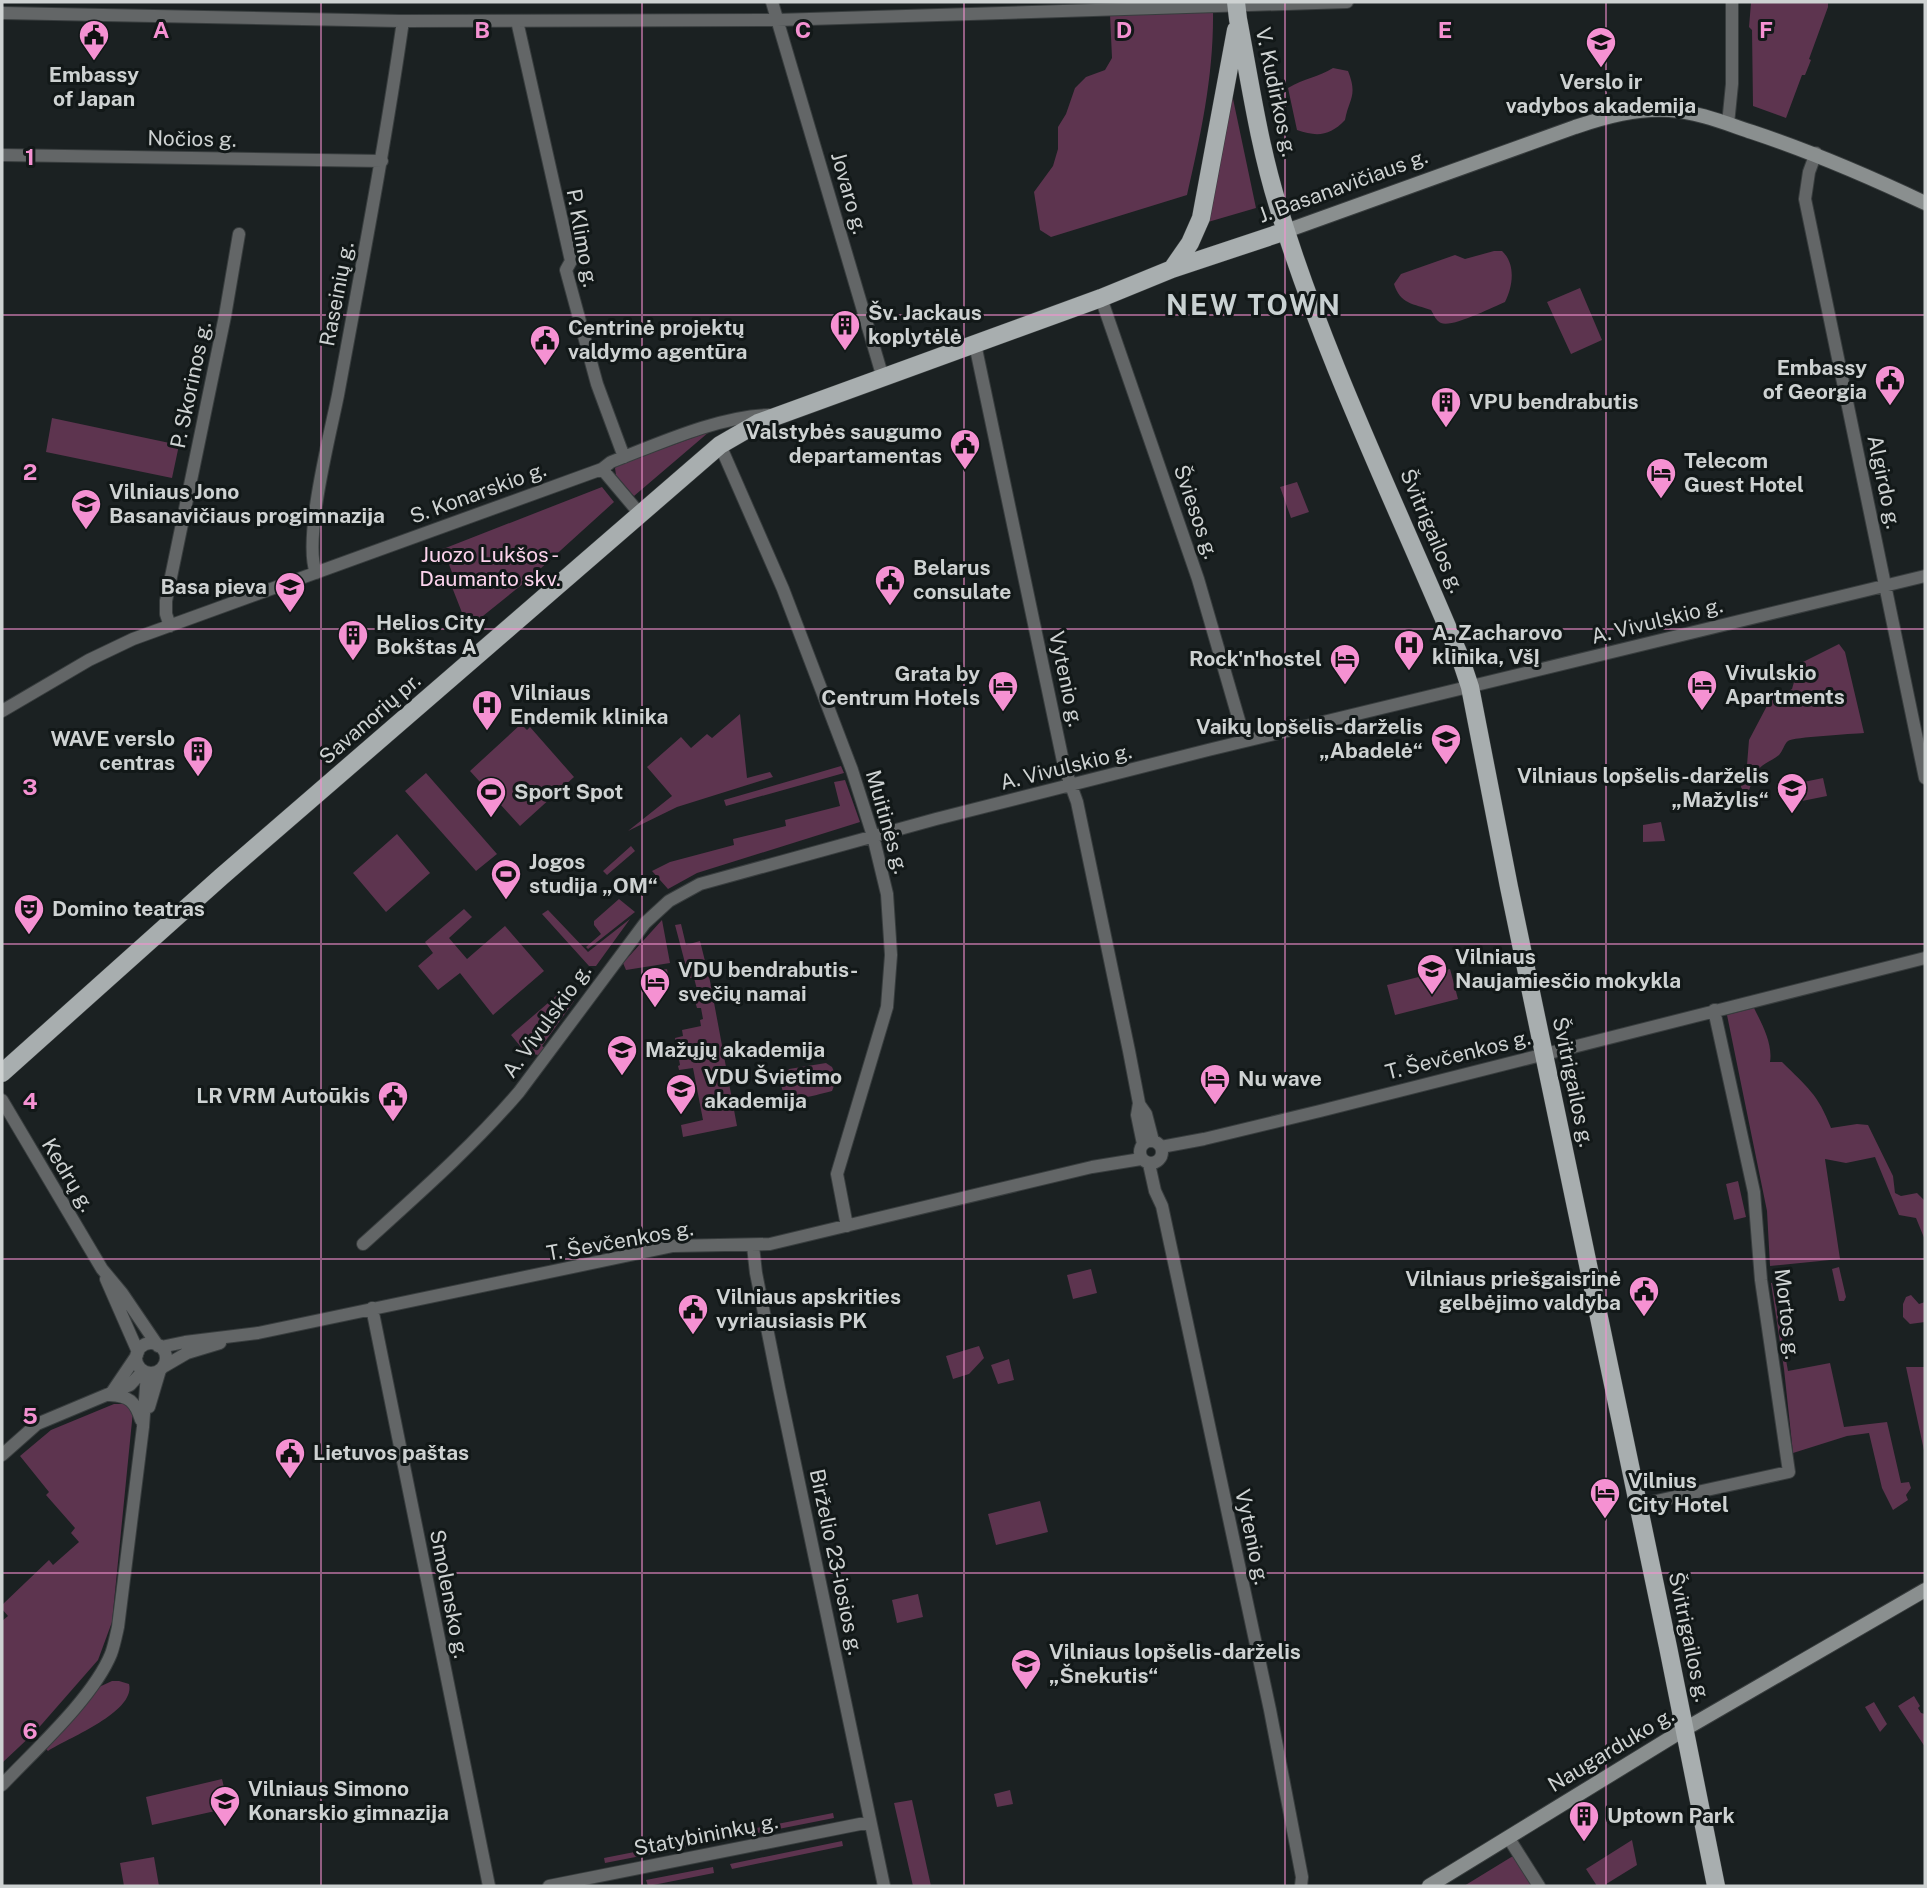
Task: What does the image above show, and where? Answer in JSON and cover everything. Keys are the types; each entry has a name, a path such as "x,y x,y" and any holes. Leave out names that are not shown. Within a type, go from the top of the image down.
{"main road":[{"name":"V. Kudirkos g.","path":"1237,9 1266,162 1286,231"},
{"path":"1171,269 1190,243 1200,218 1237,9"},
{"name":"J. Basanavičiaus g.","path":"780,415 1101,298 1171,269 1607,117 1634,112 1670,110 1728,124 1815,153 1925,203"},
{"name":"Švitrigailos g.","path":"1286,231 1298,270 1460,657 1470,687 1716,1886"},
{"name":"Savanorių pr.","path":"2,1073 220,877 720,445 758,423 780,415"},
{"name":"Naugarduko g.","path":"1429,1886 1685,1730 1925,1590"}],"street":[{"name":"Jovaro g.","path":"772,2 883,378"},
{"path":"2,13 403,21 778,20 1237,9 1346,2"},
{"path":"1728,124 1732,84 1732,2"},
{"name":"P. Klimo g.","path":"517,20 571,261 566,270 597,384 624,457"},
{"name":"Raseinių g.","path":"316,573 311,557 318,497 382,161 403,21"},
{"name":"Algirdo g.","path":"1815,153 1807,179 1805,199 1925,778"},
{"name":"Nočios g.","path":"2,155 382,161"},
{"name":"P. Skorinos g.","path":"170,626 166,601 225,316 239,234"},
{"name":"Šviesos g.","path":"1101,298 1198,579 1245,741"},
{"name":"Vytenio g.","path":"975,344 1064,766 1080,815 1139,1103 1138,1122 1151,1153 1155,1191 1162,1206 1305,1883"},
{"name":"S. Konarskio g.","path":"2,711 110,650 170,626 718,424 751,416 780,415"},
{"name":"Muitinės g.","path":"720,445 802,636 852,770 873,836 887,894 890,929 887,1007 837,1174 847,1226"},
{"path":"602,468 640,514"},
{"name":"A. Vivulskio g.","path":"363,1244 498,1116 519,1092 645,923 669,901 707,881 1245,741 1925,576"},
{"name":"T. Ševčenkos g.","path":"162,1368 187,1353 237,1337 372,1308 673,1246 753,1246 847,1226 1151,1153 1925,958"},
{"name":"Mortos g.","path":"1638,1505 1788,1472 1762,1280 1755,1192 1714,1010"},
{"name":"Kedrų g.","path":"2,1100 102,1269 137,1354"},
{"name":"Birželio 23-iosios g.","path":"753,1246 776,1375 884,1886"},
{"name":"Kedrų g.","path":"102,1269 159,1346"},
{"name":"Smolensko g.","path":"372,1308 489,1886"},
{"name":"T. Ševčenkos g.","path":"159,1346 237,1337"},
{"path":"110,1395 145,1345 159,1346 165,1355 143,1427"},
{"path":"2,1785 98,1679 111,1654 118,1627 143,1427 145,1372 138,1365 137,1354"},
{"path":"2,1455 37,1424 110,1395 130,1385 145,1372 162,1368"},
{"path":"110,1395 125,1396 134,1401 143,1427"},
{"name":"Statybininkų g.","path":"549,1886 870,1822"},
{"path":"1508,1837 1539,1886"}],"green space":[{"path":"1828,2 1809,59 1811,60 1805,75 1802,75 1786,118 1753,106 1752,30 1749,27 1751,3"},
{"path":"1213,10 1209,81 1187,195 1051,237 1040,230 1034,192 1053,166 1058,149 1058,127 1066,114 1075,88 1086,77 1105,70 1112,58 1110,14"},
{"path":"1333,68 1348,71 1351,79 1353,92 1345,120 1323,134 1297,130 1288,88"},
{"path":"1232,94 1256,208 1208,222"},
{"path":"1502,251 1510,262 1511,282 1505,302 1454,323 1441,323 1431,310 1404,299 1394,284 1401,274 1455,255 1465,259"},
{"path":"1580,288 1602,340 1571,354 1547,302"},
{"path":"52,418 179,445 172,478 46,452"},
{"path":"709,432 634,496 616,475 615,468 618,465"},
{"path":"1297,482 1309,512 1291,518 1280,487"},
{"name":"Juozo Lukšos - Daumanto skv.","path":"602,487 614,502 529,579 468,628 450,582 455,580 443,549"},
{"path":"1839,644 1845,652 1864,733 1788,741 1779,755 1757,771 1743,799 1739,773 1747,765 1749,740 1769,702 1792,689 1794,682 1791,673 1799,664"},
{"path":"740,714 747,778 770,772 773,777 677,807 628,831 672,796 647,767 681,737 691,748 707,734 712,738"},
{"path":"521,724 527,730 530,727 574,777 520,826 470,771"},
{"path":"841,766 844,773 726,806 724,800"},
{"path":"426,773 497,854 476,871 405,791"},
{"path":"1823,778 1827,796 1797,802 1794,784"},
{"path":"845,780 860,822 697,873 668,889 652,871 670,862 734,845 733,839 786,826 785,820 840,806 834,782"},
{"path":"1661,822 1665,841 1643,842 1643,825"},
{"path":"397,834 430,873 386,912 353,873"},
{"path":"631,846 635,851 607,875 603,871"},
{"path":"619,899 635,912 588,949 586,947 601,934 594,921"},
{"path":"464,909 472,917 449,938 467,959 505,926 544,971 493,1015 460,973 438,990 418,966 433,953 425,942"},
{"path":"548,910 588,952 630,919 596,966 589,966 542,914"},
{"path":"662,920 670,963 626,970 623,963"},
{"path":"681,924 686,945 700,941 737,1126 683,1137 681,1125 703,1120 693,1068 679,1070 675,1038 683,1036 682,1030 701,1026 700,1020 703,1019 701,1008 697,1008 694,998 699,997 694,978 689,978 675,925"},
{"path":"667,969 669,980 652,984 649,971"},
{"path":"1450,969 1458,999 1395,1015 1387,985"},
{"path":"563,990 574,1001 542,1046 545,1048 538,1055 525,1052 511,1035"},
{"path":"1754,1008 1768,1041 1770,1062 1782,1062 1805,1085 1821,1107 1831,1128 1868,1125 1893,1176 1895,1193 1901,1196 1917,1193 1924,1200 1925,1240 1916,1218 1899,1215 1875,1157 1846,1163 1825,1159 1840,1259 1770,1266 1767,1211 1727,1015"},
{"path":"826,1063 832,1067 837,1078 832,1091 799,1098 786,1094 782,1088 781,1079 789,1069"},
{"path":"1738,1181 1746,1217 1734,1220 1726,1184"},
{"path":"1839,1267 1846,1297 1844,1301 1839,1301 1832,1269"},
{"path":"1091,1269 1097,1293 1073,1299 1067,1275"},
{"path":"1771,1283 1788,1371 1830,1363 1844,1427 1887,1422 1901,1483 1909,1482 1911,1488 1906,1495 1908,1500 1893,1510 1882,1488 1869,1433 1847,1436 1793,1453"},
{"path":"1911,1295 1919,1304 1925,1302 1925,1322 1910,1324 1903,1317 1903,1304 1906,1297"},
{"path":"979,1346 984,1358 969,1374 953,1379 946,1356"},
{"path":"1009,1359 1014,1380 998,1384 991,1365"},
{"path":"1906,1367 1925,1367 1925,1455"},
{"path":"114,1404 125,1404 133,1411 112,1622 98,1660 35,1732 2,1763 2,1621 8,1616 2,1605 49,1560 53,1565 79,1542 71,1533 75,1528 46,1495 49,1492 20,1456 51,1430"},
{"path":"1040,1501 1048,1532 996,1545 988,1514"},
{"path":"918,1594 923,1617 897,1623 892,1600"},
{"path":"112,1681 129,1684 128,1694 122,1704 99,1723 48,1751 45,1748 99,1687"},
{"path":"1914,1696 1921,1713 1925,1714 1925,1747 1898,1706"},
{"path":"1874,1702 1887,1724 1880,1732 1865,1707"},
{"path":"222,1779 229,1808 152,1825 146,1797"},
{"path":"1010,1790 1013,1804 997,1807 994,1794"},
{"path":"912,1800 931,1886 913,1886 894,1803"},
{"path":"833,1813 834,1818 605,1863 604,1858"},
{"path":"1632,1840 1637,1865 1603,1886 1597,1886 1586,1869"},
{"path":"842,1841 843,1846 732,1869 730,1864"},
{"path":"1513,1856 1532,1886 1464,1886"},
{"path":"154,1857 159,1886 124,1886 120,1863"},
{"path":"713,1867 714,1873 648,1886 646,1880"}],"place":[{"name":"Embassy of Japan","path":"94,62"},
{"name":"Verslo ir vadybos akademija","path":"1601,69"},
{"name":"Šv. Jackaus koplytėlė","path":"845,352"},
{"name":"Centrinė projektų valdymo agentūra","path":"545,367"},
{"name":"Embassy of Georgia","path":"1890,407"},
{"name":"VPU bendrabutis","path":"1446,429"},
{"name":"Valstybės saugumo departamentas","path":"965,471"},
{"name":"Telecom Guest Hotel","path":"1661,500"},
{"name":"Vilniaus Jono Basanavičiaus progimnazija","path":"86,531"},
{"name":"Belarus consulate","path":"890,607"},
{"name":"Basa pieva","path":"290,614"},
{"name":"Helios City Bokštas A","path":"353,662"},
{"name":"A. Zacharovo klinika, VšĮ","path":"1409,672"},
{"name":"Rock'n'hostel","path":"1345,686"},
{"name":"Vivulskio Apartments","path":"1702,712"},
{"name":"Grata by Centrum Hotels","path":"1003,713"},
{"name":"Vilniaus Endemik klinika","path":"487,732"},
{"name":"Vaikų lopšelis-darželis „Abadelė“","path":"1446,766"},
{"name":"WAVE verslo centras","path":"198,778"},
{"name":"Vilniaus lopšelis-darželis „Mažylis“","path":"1792,815"},
{"name":"Sport Spot","path":"491,819"},
{"name":"Jogos studija „OM“","path":"506,901"},
{"name":"Domino teatras","path":"29,936"},
{"name":"Vilniaus Naujamiesčio mokykla","path":"1432,996"},
{"name":"VDU bendrabutis- svečių namai","path":"655,1009"},
{"name":"Mažųjų akademija","path":"622,1077"},
{"name":"Nu wave","path":"1215,1106"},
{"name":"VDU Švietimo akademija","path":"681,1116"},
{"name":"LR VRM Autoūkis","path":"393,1123"},
{"name":"Vilniaus priešgaisrinė gelbėjimo valdyba","path":"1644,1318"},
{"name":"Vilniaus apskrities vyriausiasis PK","path":"693,1336"},
{"name":"Lietuvos paštas","path":"290,1480"},
{"name":"Vilnius City Hotel","path":"1605,1520"},
{"name":"Vilniaus lopšelis-darželis „Šnekutis“","path":"1026,1691"},
{"name":"Vilniaus Simono Konarskio gimnazija","path":"225,1828"},
{"name":"Uptown Park","path":"1584,1843"}],"district":[{"name":"NEW TOWN","path":"1254,305"}]}
